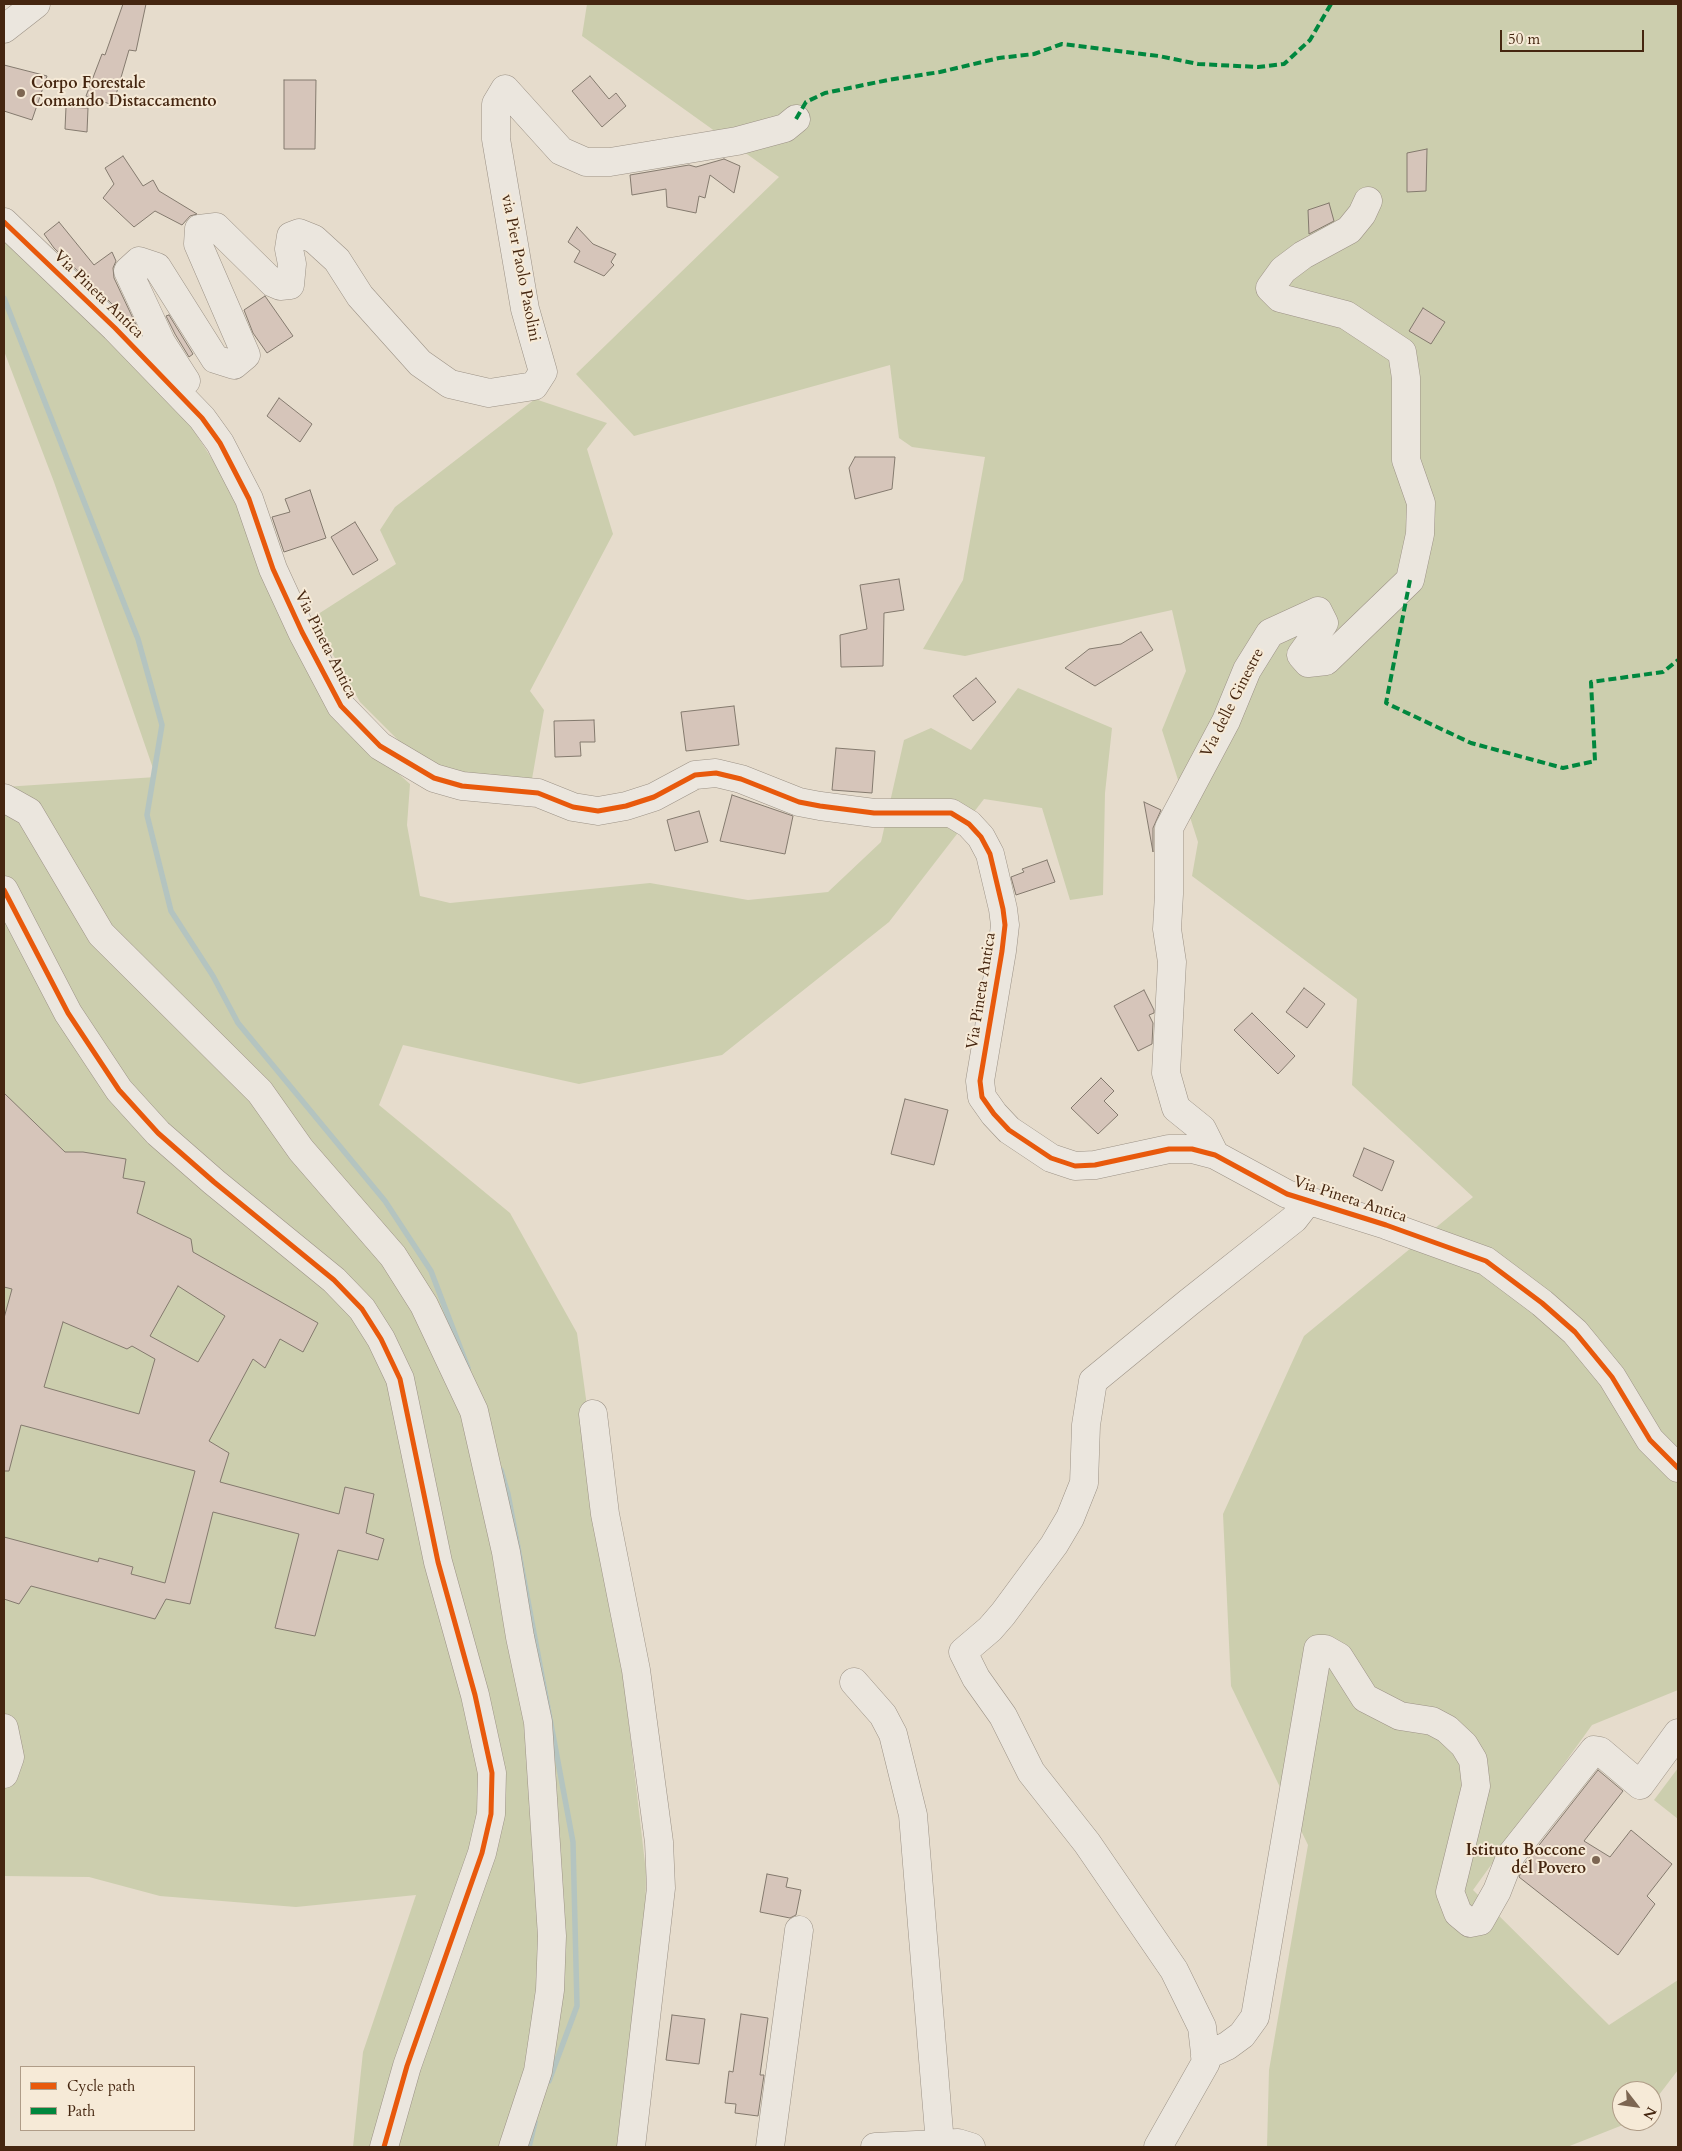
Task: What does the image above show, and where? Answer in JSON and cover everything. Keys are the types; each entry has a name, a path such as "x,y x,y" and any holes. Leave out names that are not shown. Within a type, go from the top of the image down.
{"street":[{"path":"4,29 36,4"},
{"name":"via Pier Paolo Pasolini","path":"173,387 186,381 160,342 128,271 139,261 156,267 215,358 234,365 246,355 198,244 199,229 216,227 273,283 280,286 290,285 292,264 289,249 291,236 299,233 314,239 337,260 360,296 420,363 450,384 489,393 534,386 543,372 525,309 496,139 496,104 505,89 561,151 586,162 610,162 737,141 785,128 796,119"},
{"name":"Via delle Ginestre","path":"1214,1155 1202,1129 1176,1108 1166,1073 1172,962 1167,929 1169,828 1226,721 1247,670 1270,632 1318,611 1324,623 1301,654 1308,663 1326,660 1410,580 1420,534 1421,503 1406,460 1406,378 1402,352 1346,315 1280,298 1270,288 1283,270 1303,255 1349,230 1362,214 1368,200"},
{"name":"Via Pineta Antica","path":"4,222 173,387 202,418 233,467 249,499 277,578 302,632 341,706 380,746 434,778 470,787 538,793 573,807 598,810 626,806 654,797 695,775 716,773 741,779 799,802 820,806 874,813 950,813 968,824 981,837 990,854 1003,909 1005,925 1002,951 980,1081 982,1097 994,1114 1030,1146 1051,1158 1075,1166 1095,1166 1170,1149 1192,1149 1214,1155 1287,1194 1386,1225 1486,1261 1542,1303 1575,1332 1612,1377 1650,1440 1678,1468"},
{"path":"4,798 29,812 101,934 260,1092 301,1150 393,1256 424,1305 474,1411 506,1552 520,1637 538,1722 552,1936 550,1990 538,2071 513,2147"},
{"path":"4,890 68,1013 119,1090 158,1133 214,1182 334,1280 362,1309 381,1339 400,1379 436,1553 475,1695 492,1773 491,1814 482,1853 407,2066 384,2147"},
{"path":"1158,2147 1206,2062 1202,2027 1174,1970 1087,1843 1032,1772 1003,1716 976,1678 963,1652 990,1629 1003,1614 1054,1545 1070,1518 1084,1483 1086,1424 1093,1381 1188,1302 1294,1220 1308,1201"},
{"path":"593,1414 605,1514 636,1670 659,1842 662,1888 631,2147"},
{"path":"1205,2056 1227,2046 1242,2035 1255,2017 1318,1649 1325,1649 1339,1658 1365,1698 1400,1716 1432,1721 1446,1729 1464,1746 1472,1760 1476,1786 1450,1892 1458,1913 1470,1923 1480,1920 1497,1891 1511,1855 1594,1750 1600,1751 1640,1785 1678,1732"},
{"path":"854,1682 883,1716 893,1734 913,1815 940,2144"},
{"path":"4,1728 10,1757 4,1774"},
{"path":"770,2147 799,1930"},
{"path":"876,2147 958,2143 971,2147"}],"green space":[{"path":"587,4 1678,4 1678,1690 1592,1725 1473,1890 1609,2025 1678,1980 1678,2070 1662,2091 1662,2081 1612,2081 1612,2129 1567,2147 1267,2147 1269,2070 1308,1845 1231,1686 1223,1514 1304,1336 1473,1197 1352,1085 1357,999 1192,876 1198,842 1162,730 1186,671 1172,610 965,656 923,649 963,580 985,457 912,447 899,438 890,365 634,436 576,374 779,177 582,36"},
{"path":"4,237 180,409 244,509 355,735 410,784 407,825 420,896 450,903 650,883 748,900 828,892 881,842 904,740 931,728 971,750 1018,688 1112,728 1105,793 1103,895 1070,900 1042,808 984,799 889,922 722,1055 579,1084 403,1045 379,1105 510,1213 577,1333 620,1648 646,1872 645,1949 621,2147 353,2147 363,2052 416,1895 296,1907 160,1896 89,1877 4,1876 4,787 156,777 54,482 4,351"},
{"path":"535,399 607,423 587,449 613,534 530,691 544,710 532,779 471,779 434,766 403,745 360,702 312,618 396,564 380,530 395,507"},
{"path":"1678,1768 1678,1819 1654,1800"}],"building":[{"path":"123,4 146,4 136,51 129,50 113,105 86,96 102,54 105,55"},
{"path":"4,65 47,76 32,120 4,111"},
{"path":"590,76 609,99 616,93 626,106 602,127 572,91"},
{"path":"284,80 316,80 315,149 284,149"},
{"path":"66,107 88,108 87,132 65,129"},
{"path":"1427,149 1426,191 1407,192 1407,153"},
{"path":"123,156 143,186 153,180 159,191 197,214 190,216 182,225 155,211 134,227 103,198 114,184 105,168"},
{"path":"724,159 740,166 734,193 710,175 705,198 699,196 696,213 667,207 666,189 632,195 630,175 689,165 696,167"},
{"path":"1329,203 1334,221 1309,234 1308,210"},
{"path":"59,222 94,265 112,252 116,261 113,268 114,278 138,329 54,248 44,234"},
{"path":"577,227 593,244 616,254 611,262 614,265 604,276 574,262 580,251 568,242"},
{"path":"265,296 293,336 267,353 253,333 244,310"},
{"path":"1423,308 1445,322 1431,344 1409,331"},
{"path":"169,315 193,354 189,357 166,316"},
{"path":"279,398 312,424 300,442 267,416"},
{"path":"855,457 895,457 892,489 855,499 849,468"},
{"path":"310,490 326,538 284,552 272,517 290,512 285,499"},
{"path":"355,522 378,560 353,575 331,537"},
{"path":"899,579 904,610 884,613 883,666 841,667 840,635 867,629 860,585"},
{"path":"1141,632 1153,650 1095,686 1065,668 1089,649 1121,644"},
{"path":"976,678 996,702 973,721 953,696"},
{"path":"734,706 739,745 686,751 681,712"},
{"path":"594,720 595,742 580,742 581,756 555,757 554,721"},
{"path":"836,748 875,751 872,793 832,790"},
{"path":"732,795 793,816 785,854 720,841"},
{"path":"1144,802 1161,810 1153,828 1153,852"},
{"path":"699,811 708,842 675,851 667,820"},
{"path":"1047,860 1055,882 1016,895 1011,877 1024,872 1022,869"},
{"path":"1304,988 1325,1004 1307,1028 1286,1012"},
{"path":"1144,990 1154,1010 1154,1013 1149,1015 1153,1023 1152,1044 1138,1051 1114,1006"},
{"path":"1252,1013 1295,1056 1278,1074 1234,1030"},
{"path":"1101,1078 1114,1091 1104,1101 1118,1115 1098,1134 1071,1108"},
{"path":"4,1093 65,1152 83,1152 126,1159 123,1178 145,1182 137,1213 191,1239 193,1252 318,1323 303,1352 280,1339 265,1368 253,1359 209,1441 229,1453 220,1482 339,1514 345,1487 374,1494 366,1533 384,1539 378,1560 338,1550 315,1636 275,1628 299,1534 213,1512 190,1604 166,1599 155,1619 31,1586 19,1604 4,1599 4,1537 98,1562 99,1558 133,1567 131,1574 165,1583 195,1471 21,1425 9,1471 4,1471 4,1318 12,1289 4,1287","holes":["178,1286 225,1316 198,1362 150,1336","63,1322 127,1349 132,1346 155,1359 139,1414 44,1387"]},
{"path":"905,1099 948,1110 934,1165 891,1154"},
{"path":"1364,1148 1394,1161 1382,1191 1353,1176"},
{"name":"Istituto Boccone del Povero","path":"1598,1770 1623,1791 1584,1841 1610,1857 1631,1830 1672,1864 1647,1896 1655,1904 1618,1955 1519,1877 1525,1863"},
{"path":"767,1874 788,1878 786,1887 801,1890 796,1915 790,1918 760,1912"},
{"path":"741,2014 768,2018 760,2075 764,2075 758,2116 735,2113 736,2104 725,2103 729,2071 733,2072"},
{"path":"672,2015 705,2019 699,2064 666,2060"}],"waterway":[{"path":"4,298 138,639 162,725 147,815 171,911 213,976 238,1023 385,1201 431,1271 468,1368"},
{"path":"501,1470 508,1494 573,1842 577,2006 549,2081"},
{"path":"529,2147 535,2122"}],"marked path":[{"path":"796,119 806,102 825,93 940,72 999,58 1034,54 1062,44 1159,56 1198,64 1258,67 1284,64 1310,40 1331,4"},
{"path":"1410,580 1386,703 1471,743 1563,768 1595,761 1591,682 1663,672 1678,660"}],"cycle path":[{"path":"4,222 115,328 202,418 220,443 249,499 273,569 302,632 341,706 380,746 434,778 462,786 538,793 573,807 598,811 626,806 654,797 695,775 716,773 741,779 799,802 820,806 874,813 951,813 969,824 981,837 990,854 1003,909 1005,925 1002,951 980,1081 982,1097 1009,1130 1051,1158 1075,1166 1095,1165 1169,1149 1192,1149 1215,1155 1287,1194 1386,1225 1486,1261 1542,1303 1575,1332 1612,1377 1650,1440 1678,1468"},
{"path":"4,890 68,1013 119,1090 158,1133 214,1182 334,1280 362,1309 381,1339 400,1379 438,1562 475,1695 492,1773 491,1814 482,1853 407,2066 384,2147"}],"place":[{"name":"Corpo Forestale Comando Distaccamento","path":"21,93"},
{"name":"Istituto Boccone del Povero","path":"1596,1860"}]}
